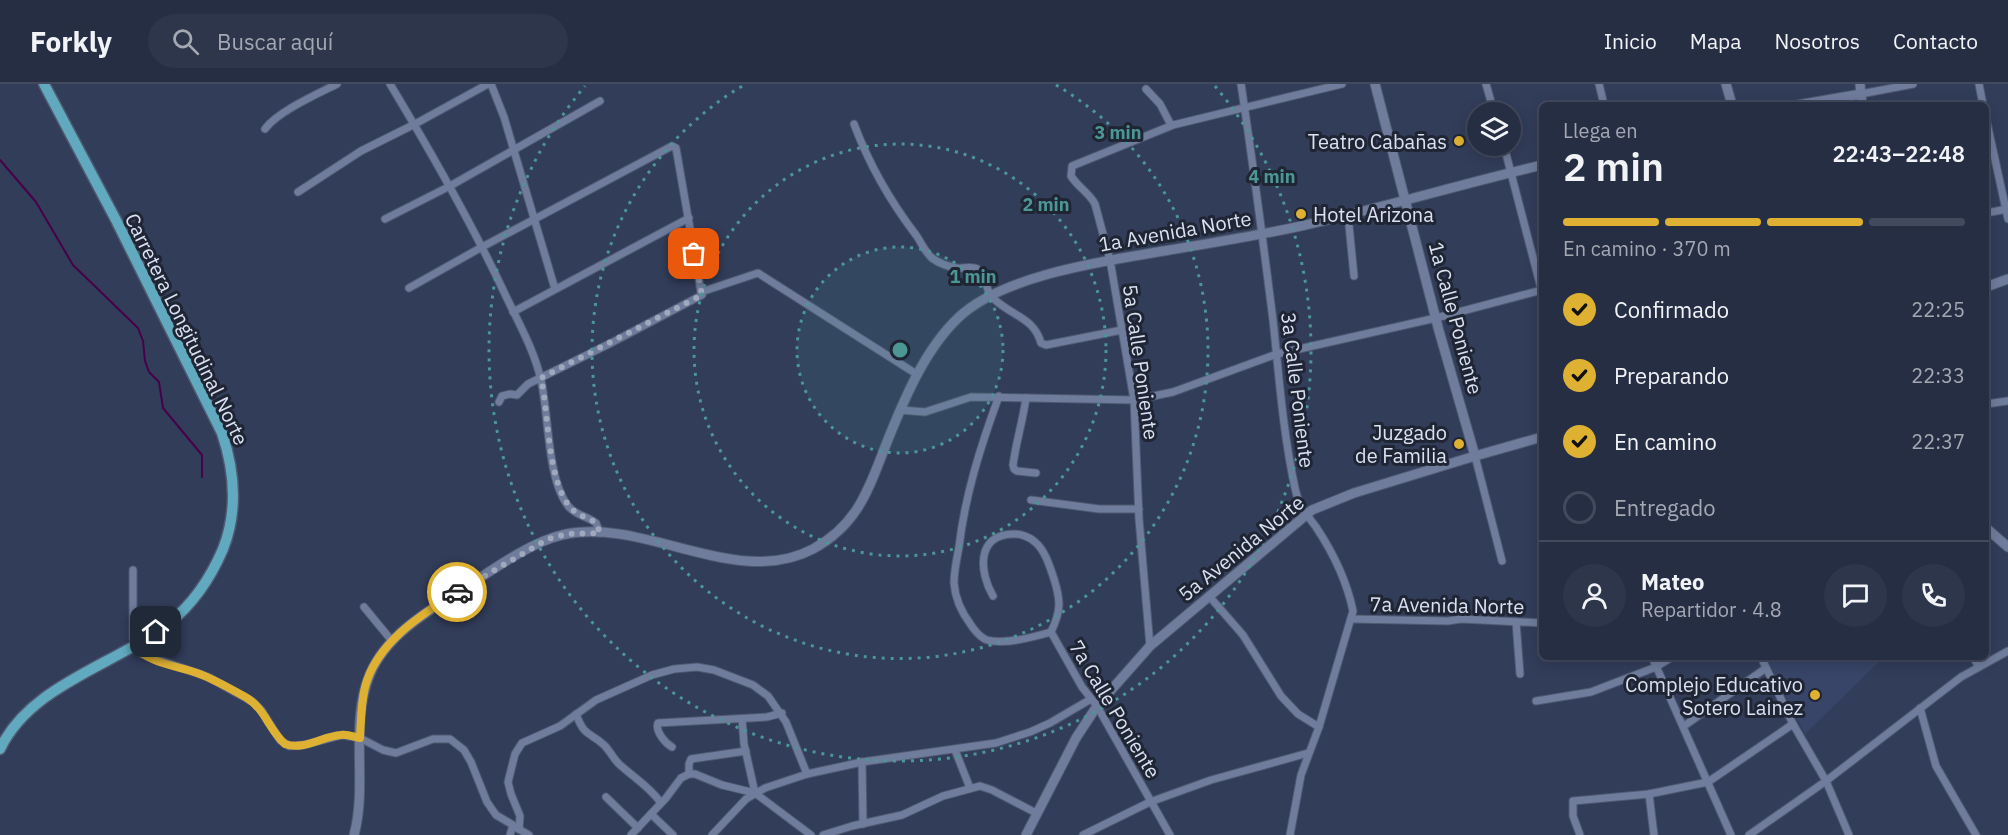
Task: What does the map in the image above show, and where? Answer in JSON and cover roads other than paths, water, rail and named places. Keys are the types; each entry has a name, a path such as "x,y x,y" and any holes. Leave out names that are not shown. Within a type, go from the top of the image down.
{"main road":[{"name":"Carretera Longitudinal Norte","path":"0,749 12,728 36,704 156,632 184,610 212,571 225,544 231,522 233,493 232,466 222,433 117,222 44,84"},
{"name":"1a Calle Poniente","path":"1376,84 1474,456"},
{"path":"1726,84 1731,102"},
{"path":"1810,102 1860,89"},
{"name":"1a Avenida Norte","path":"354,835 358,814 362,710 366,685 380,654 432,608 537,544 567,534 600,533 639,537 745,560 777,561 803,554 836,534 857,511 868,492 900,410 936,345 958,318 990,296 1013,285 1110,260 1263,234 1406,201 1539,166"},
{"path":"1989,286 2008,279"},
{"name":"5a Avenida Norte","path":"1094,702 1150,646 1312,510 1354,493 1539,438"},
{"path":"1989,531 2008,547"},
{"path":"1026,835 1094,702"}],"street":[{"path":"265,129 270,122 295,106 337,84"},
{"path":"390,84 415,124 482,246 534,357 541,378 553,468 559,490 575,513 596,523 600,533"},
{"path":"298,192 361,151 489,84 514,150 555,289"},
{"name":"3a Calle Poniente","path":"1241,84 1263,234 1276,354 1295,489 1301,508 1319,533 1339,572 1353,610 1319,727 1301,775 1290,835"},
{"path":"1146,89 1160,104 1171,125 1342,84"},
{"path":"1486,84 1491,102"},
{"path":"1599,84 1603,102"},
{"path":"1860,89 1913,84"},
{"path":"1979,84 1982,102"},
{"path":"386,219 450,186 600,101"},
{"path":"854,124 876,172 900,215 932,257 945,265 978,269 990,296 1004,308 1033,325 1041,343 1046,345 1122,330"},
{"name":"5a Calle Poniente","path":"1150,646 1139,509 1134,400 1110,260 1095,204 1092,197 1077,185 1071,176 1072,166 1171,125"},
{"path":"1989,131 2008,219"},
{"path":"409,288 482,246 672,146 676,148 702,295 528,384 517,395 502,396 499,402"},
{"path":"1507,156 1539,279"},
{"path":"1989,212 2007,209"},
{"path":"1348,215 1354,276"},
{"path":"513,312 688,218"},
{"path":"701,292 758,273 918,375"},
{"path":"900,410 925,412 971,397 1134,400 1173,392 1276,354 1436,318 1539,292"},
{"name":"7a Calle Poniente","path":"999,396 980,446 964,511 954,582 957,599 970,624 986,640 1003,641 1034,637 1050,632 1094,702 1170,835"},
{"path":"1026,398 1013,465 1017,471 1036,473"},
{"path":"1989,404 2008,401"},
{"name":"1a Calle Poniente","path":"1474,456 1502,561"},
{"path":"1031,500 1099,509 1139,509"},
{"path":"993,596 985,583 983,570 983,559 987,547 996,537 1008,534 1028,537 1043,552 1059,597 1059,610 1050,632"},
{"path":"133,570 133,638 134,645 142,654 197,673 246,698 258,706 285,744 304,745 342,735 360,738 383,750 396,753 433,739 445,738 456,742 471,762 487,802 496,815 529,835"},
{"path":"1209,596 1243,635 1281,696 1298,714 1319,727"},
{"path":"364,607 392,641"},
{"name":"7a Avenida Norte","path":"1352,619 1448,621 1461,619 1539,623"},
{"path":"1516,622 1520,674"},
{"path":"1749,835 1826,781 1961,677 2008,651"},
{"path":"1653,660 1731,835"},
{"path":"1536,701 1591,692 1656,667 1667,660"},
{"path":"1762,660 1793,723 1826,781 1849,835"},
{"path":"1974,660 1979,667"},
{"path":"510,835 520,820 508,782 514,754 522,743 561,726 596,700 652,675 674,669 691,666 714,670 753,686 768,696 782,713 807,774"},
{"path":"1684,726 1766,668"},
{"name":"5a Avenida Norte","path":"712,835 732,812 755,793 765,788 807,774 862,762 996,743 1050,723 1094,702"},
{"path":"1920,708 1936,766 1976,835"},
{"path":"672,747 658,732 658,723 767,717 782,713"},
{"path":"576,714 586,734 605,746 616,761 661,803"},
{"path":"742,719 743,737 755,793"},
{"path":"1581,835 1573,816 1573,801 1649,794 1708,782 1793,723"},
{"path":"955,750 970,788"},
{"path":"689,774 688,764 691,759 746,752"},
{"path":"1083,835 1150,802 1211,780 1308,753"},
{"path":"862,762 863,824"},
{"path":"631,835 681,778 695,774 722,785 755,793 811,835"},
{"path":"823,835 902,815 943,796 970,788 984,787 1036,813"},
{"path":"1649,794 1654,835"},
{"path":"606,797 638,828"},
{"path":"651,814 673,835"}],"waterway":[{"path":"0,160 36,202 73,265 138,328 149,372 159,382 163,408 202,455 202,477"}],"place":[{"name":"Teatro Cabañas","path":"1459,141"},
{"name":"Hotel Arizona","path":"1301,214"},
{"name":"Juzgado de Familia","path":"1459,444"},
{"name":"Complejo Educativo Sotero Lainez","path":"1815,695"}]}
